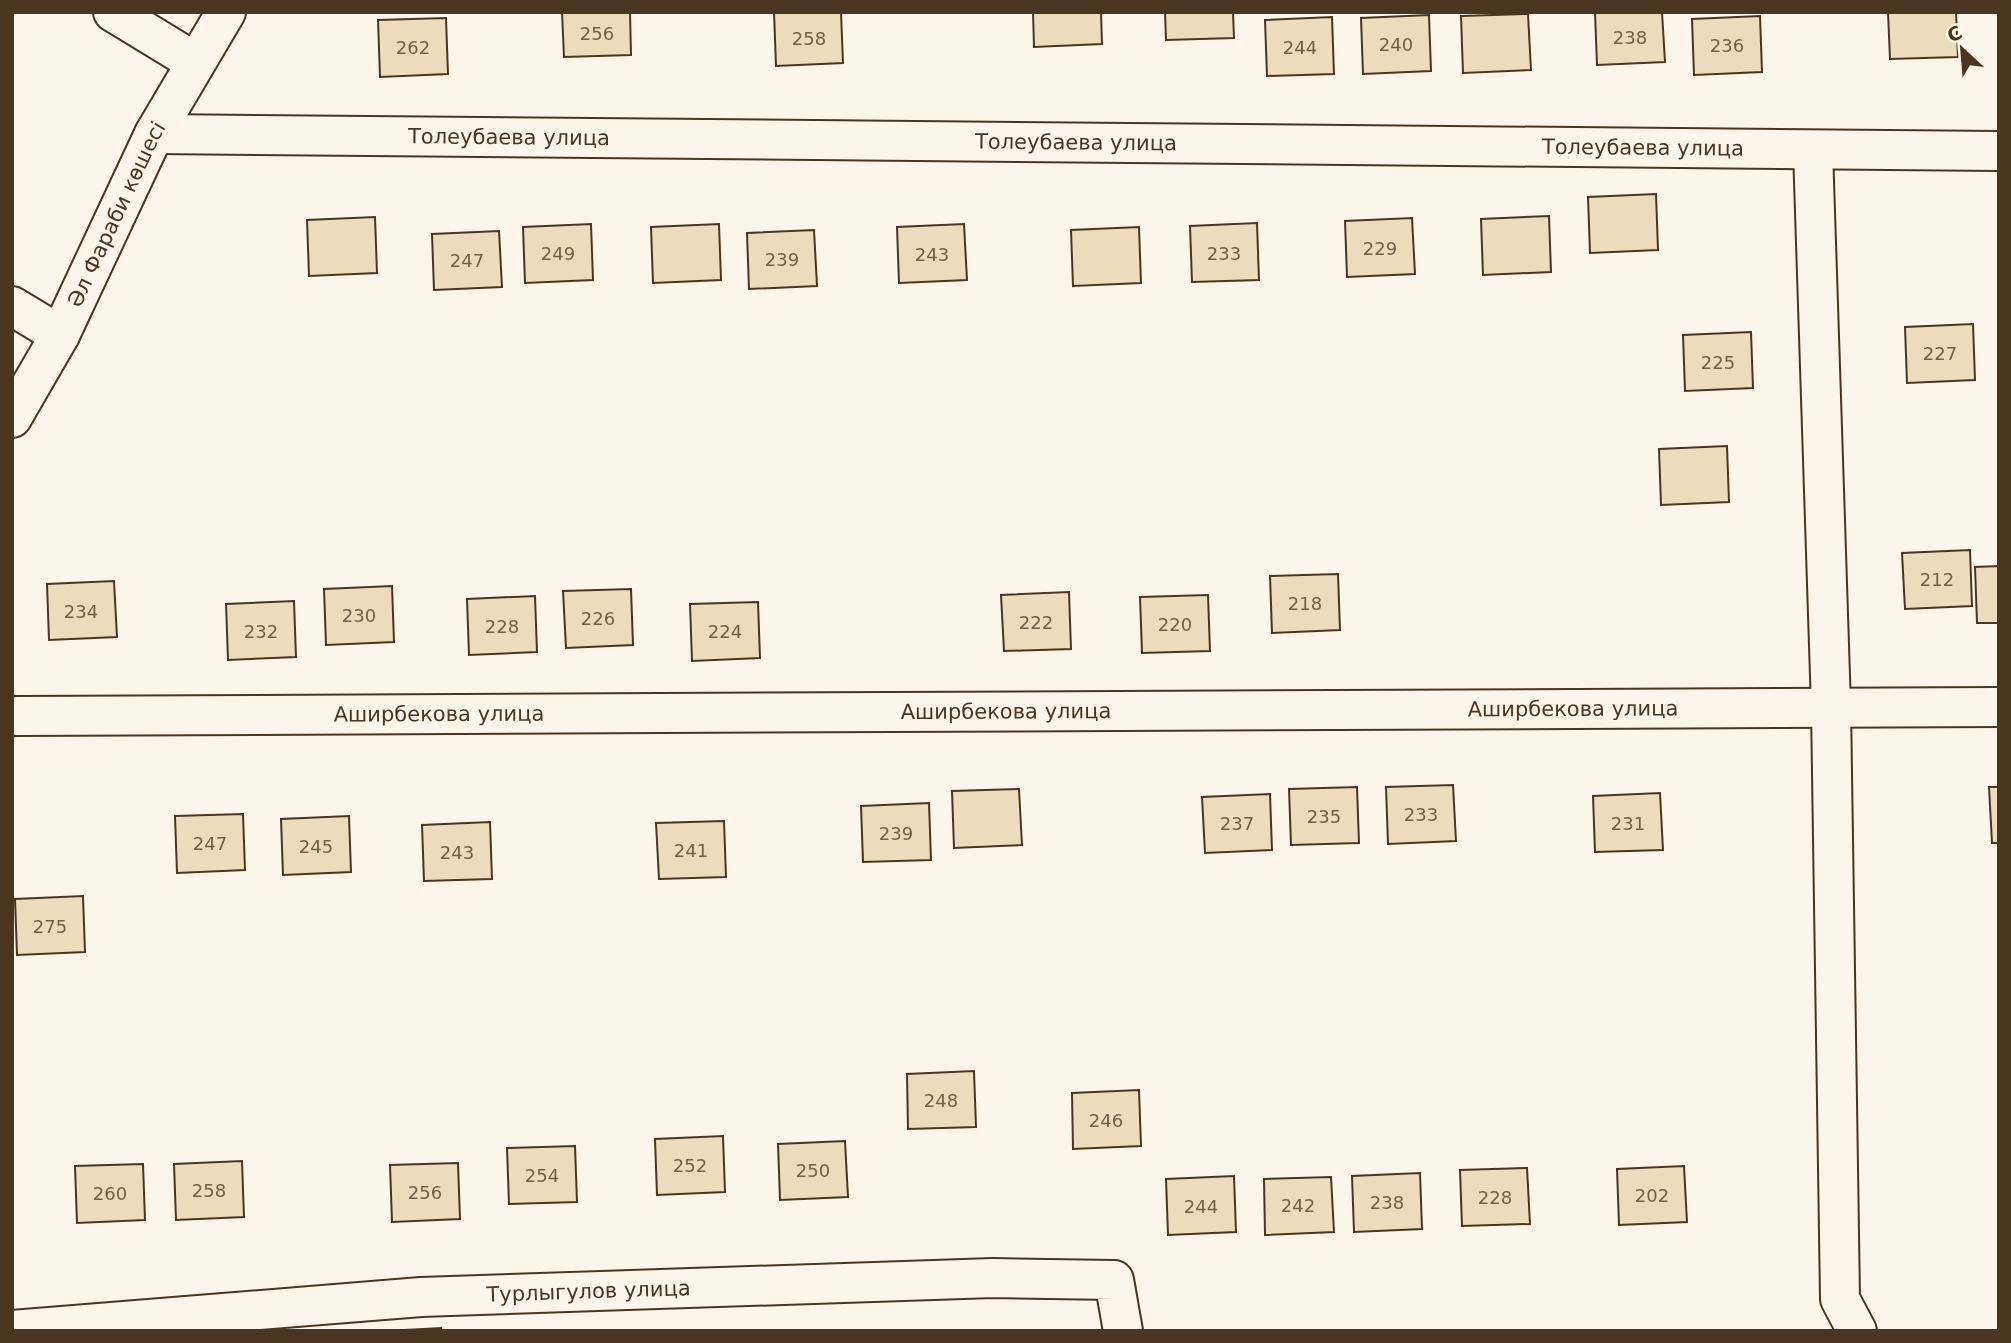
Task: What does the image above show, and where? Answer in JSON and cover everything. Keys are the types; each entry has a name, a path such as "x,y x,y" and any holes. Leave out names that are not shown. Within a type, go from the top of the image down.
{"street":[{"path":"113,12 195,62"},
{"name":"Әл Фараби көшесі","path":"12,418 60,335 154,134 226,12"},
{"name":"Толеубаева улица","path":"154,134 1999,152"},
{"path":"1814,150 1832,707 1839,1298 1857,1331"},
{"path":"12,306 60,335"},
{"name":"Аширбекова улица","path":"12,716 1999,707"},
{"name":"Турлыгулов улица","path":"12,1330 421,1297 993,1278 1114,1280 1123,1331"}],"building":[{"path":"562,12 630,12 631,55 564,57"},
{"path":"774,12 841,12 843,63 776,66"},
{"path":"1033,12 1101,12 1102,44 1034,47"},
{"path":"1165,12 1233,12 1234,38 1166,40"},
{"path":"1595,12 1662,12 1665,62 1597,65"},
{"path":"1888,12 1956,12 1958,57 1890,59"},
{"path":"1528,14 1531,70 1463,73 1461,16"},
{"path":"1429,15 1431,71 1363,74 1361,18"},
{"path":"1760,16 1762,72 1694,75 1692,19"},
{"path":"1332,17 1334,74 1267,76 1265,20"},
{"path":"446,18 448,74 380,77 378,20"},
{"path":"1656,194 1658,250 1590,253 1588,197"},
{"path":"1549,216 1551,272 1483,275 1481,219"},
{"path":"375,217 377,273 309,276 307,220"},
{"path":"1412,218 1415,274 1347,277 1345,221"},
{"path":"1257,223 1259,280 1192,282 1190,226"},
{"path":"591,224 593,280 525,283 523,227"},
{"path":"719,224 721,280 653,283 651,227"},
{"path":"964,224 967,280 899,283 897,227"},
{"path":"1139,227 1141,283 1073,286 1071,230"},
{"path":"814,230 817,286 749,289 747,233"},
{"path":"499,231 502,287 434,290 432,234"},
{"path":"1973,324 1975,380 1907,383 1905,327"},
{"path":"1751,332 1753,388 1685,391 1683,335"},
{"path":"1727,446 1729,502 1661,505 1659,449"},
{"path":"1970,550 1972,606 1905,609 1902,553"},
{"path":"1999,566 1999,623 1977,623 1975,567"},
{"path":"1338,574 1340,630 1272,633 1270,576"},
{"path":"114,581 117,637 49,640 47,584"},
{"path":"392,586 394,642 326,645 324,589"},
{"path":"631,589 633,645 566,648 563,591"},
{"path":"1069,592 1071,649 1004,651 1001,595"},
{"path":"1208,595 1210,651 1142,653 1140,597"},
{"path":"535,596 537,652 469,655 467,599"},
{"path":"294,601 296,657 228,660 226,604"},
{"path":"758,602 760,658 692,661 690,604"},
{"path":"1453,785 1456,841 1388,844 1386,787"},
{"path":"1357,787 1359,843 1291,845 1289,789"},
{"path":"1989,787 1999,787 1999,843 1992,843"},
{"path":"1019,789 1022,845 954,848 952,791"},
{"path":"1660,793 1663,850 1595,852 1593,796"},
{"path":"1270,794 1272,850 1205,853 1202,797"},
{"path":"929,803 931,860 863,862 861,806"},
{"path":"243,814 245,870 177,873 175,816"},
{"path":"349,816 351,872 283,875 281,819"},
{"path":"724,821 726,877 659,879 656,823"},
{"path":"490,822 492,879 424,881 422,825"},
{"path":"83,896 85,952 17,955 15,899"},
{"path":"974,1071 976,1127 908,1129 907,1074"},
{"path":"1139,1090 1141,1146 1073,1149 1072,1093"},
{"path":"723,1136 725,1192 657,1195 655,1139"},
{"path":"845,1141 848,1197 780,1200 778,1144"},
{"path":"575,1146 577,1202 509,1204 507,1148"},
{"path":"242,1161 244,1217 176,1220 174,1164"},
{"path":"458,1163 460,1219 392,1222 390,1165"},
{"path":"143,1164 145,1220 77,1223 75,1166"},
{"path":"1684,1166 1687,1222 1619,1225 1617,1169"},
{"path":"1527,1168 1530,1224 1462,1226 1460,1170"},
{"path":"1420,1173 1422,1229 1354,1232 1352,1176"},
{"path":"1234,1176 1236,1232 1168,1235 1166,1179"},
{"path":"1331,1177 1334,1232 1265,1235 1264,1179"},
{"path":"441,1328 441,1331 385,1331"}]}
